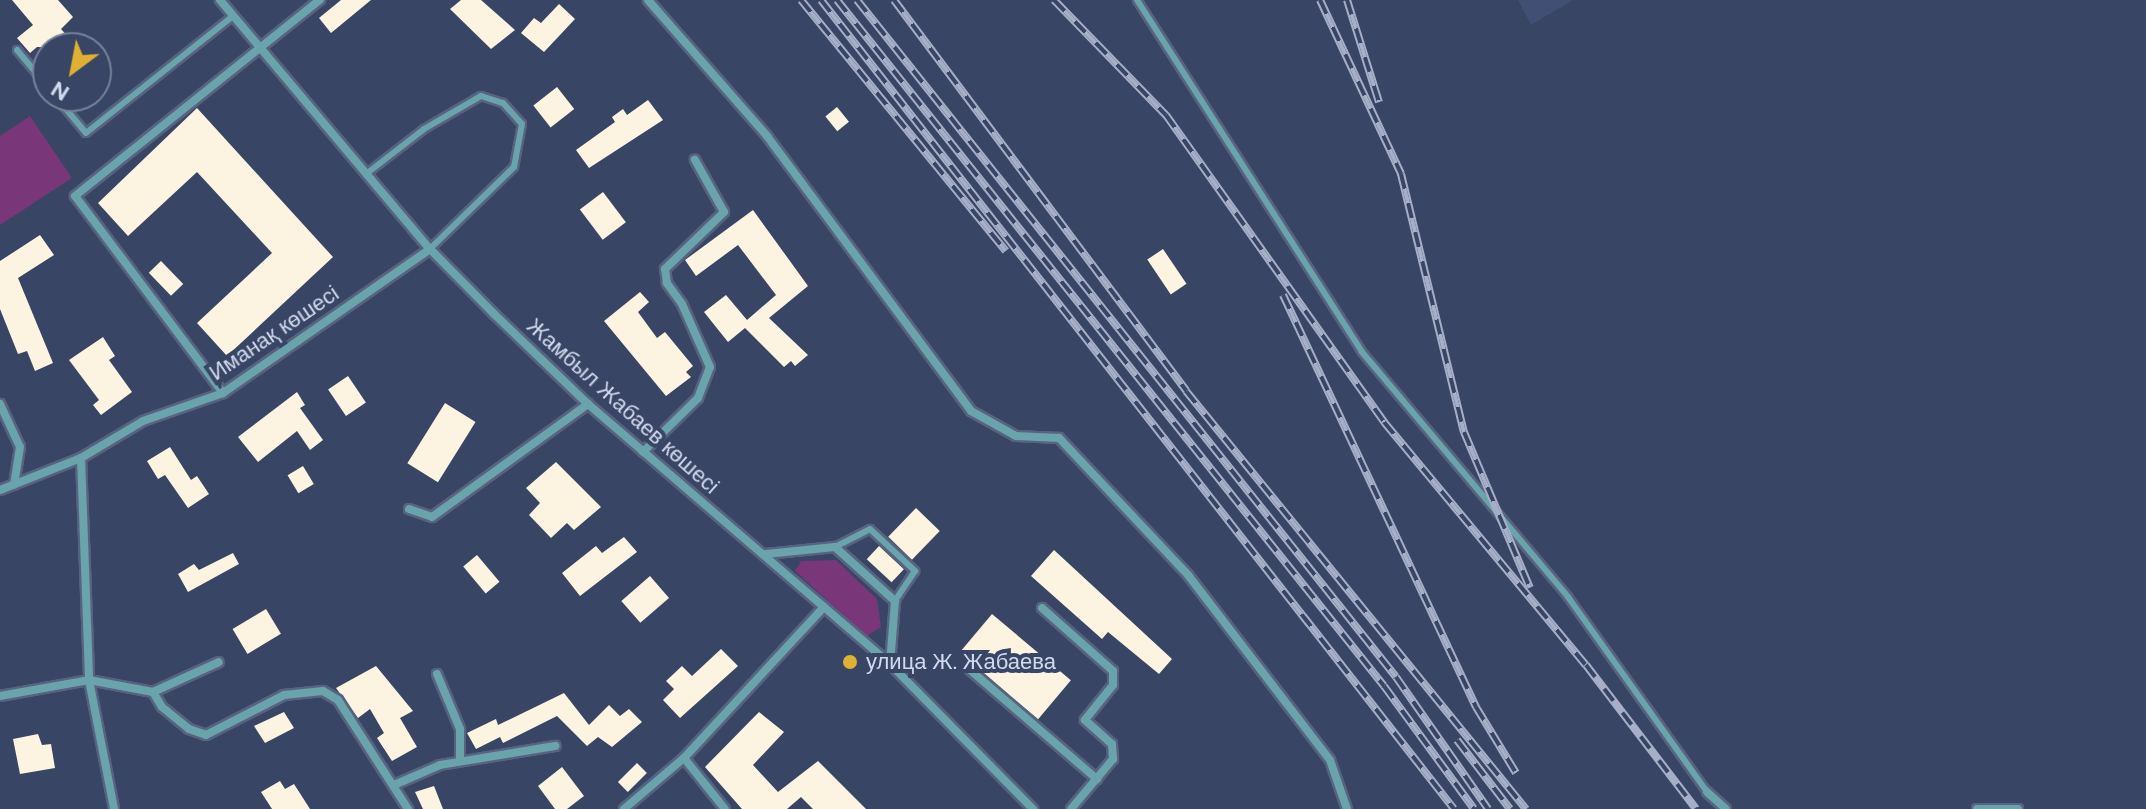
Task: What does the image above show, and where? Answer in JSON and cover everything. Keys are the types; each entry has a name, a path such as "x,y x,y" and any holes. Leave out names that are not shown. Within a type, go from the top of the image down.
{"street":[{"name":"Жамбыл Жабаев көшесі","path":"220,0 430,249 588,404 766,554 890,664 1033,809"},
{"path":"223,393 75,196 320,0"},
{"path":"648,0 767,136 971,411 1016,436 1059,438 1188,575 1330,760 1347,809"},
{"path":"643,452 698,398 710,367 682,304 667,283 665,269 724,212 695,160"},
{"name":"Иманақ көшесі","path":"0,490 81,458 143,421 223,393 430,249"},
{"path":"0,404 20,447 14,485"},
{"path":"409,509 432,517 588,404"},
{"path":"81,458 89,680 114,809"},
{"path":"766,554 835,547 895,601 890,664"},
{"path":"624,809 684,758 824,607"},
{"path":"1042,608 1113,671 1113,685 1085,720 1112,744 1113,759 1071,809"},
{"path":"0,696 89,680 153,692 219,662"},
{"path":"969,669 1097,779"},
{"path":"437,674 460,729 460,761"},
{"path":"153,692 162,707 189,729 206,735 284,695 323,691 338,700 408,809"},
{"path":"394,785 460,761 555,746"},
{"path":"684,758 725,809"},
{"path":"1707,792 1726,809"},
{"path":"1977,809 2018,809"}],"lane":[{"path":"1137,0 1362,352 1568,597 1707,792"},
{"path":"68,112 86,133 233,16"},
{"path":"17,50 32,68"},
{"path":"366,174 435,122 481,96 503,103 522,124 514,167 430,249"},
{"path":"835,547 870,529 915,571 895,601"}],"shaded area":[{"path":"1518,0 1573,0 1531,25"},
{"path":"30,116 72,178 0,225 0,136"},
{"path":"836,560 877,599 881,627 867,636 795,571 801,561"}],"building":[{"path":"12,0 58,0 73,17 61,29 64,32 32,32 30,53 17,38 33,25"},
{"path":"341,0 371,0 331,33 319,18"},
{"path":"461,0 481,0 515,30 491,49 450,9"},
{"path":"559,4 575,19 544,52 521,33 534,18 541,23"},
{"path":"557,87 574,109 551,128 533,105"},
{"path":"648,100 663,120 589,168 576,150 615,122 612,117 623,109 627,115"},
{"path":"837,107 849,122 837,131 825,116"},
{"path":"197,108 333,257 227,356 197,323 272,253 197,172 128,236 98,203"},
{"path":"603,192 626,222 603,240 580,209"},
{"path":"753,210 808,286 769,318 808,355 795,366 791,361 784,367 745,328 728,342 704,312 726,295 747,320 776,295 738,245 696,276 685,260"},
{"path":"40,235 54,255 18,278 53,363 35,371 27,351 18,354 0,309 0,261"},
{"path":"1163,249 1186,284 1171,294 1147,260"},
{"path":"161,261 183,284 171,296 149,273"},
{"path":"640,292 649,302 638,312 657,338 665,332 693,366 686,372 691,377 666,396 604,321"},
{"path":"103,337 115,356 109,360 132,392 101,415 93,405 99,400 69,360"},
{"path":"348,376 366,403 346,416 328,389"},
{"path":"297,392 305,405 300,408 323,440 310,450 297,431 258,462 238,437"},
{"path":"445,403 476,422 438,482 407,463"},
{"path":"170,447 191,480 197,476 209,494 188,508 165,475 158,479 147,461"},
{"path":"556,462 601,507 574,530 567,523 551,538 529,515 540,503 526,488"},
{"path":"303,466 314,484 298,493 288,475"},
{"path":"916,508 940,531 912,560 888,537"},
{"path":"624,537 637,552 580,596 562,573 596,546 602,553"},
{"path":"879,546 904,569 892,582 867,559"},
{"path":"1054,550 1172,659 1159,674 1108,632 1102,639 1031,576"},
{"path":"233,553 239,564 188,592 178,574 194,564 199,570"},
{"path":"477,555 499,582 486,593 463,567"},
{"path":"650,576 669,598 640,623 621,601"},
{"path":"266,609 281,634 248,654 233,629"},
{"path":"992,614 1071,680 1038,719 959,653"},
{"path":"721,649 738,666 680,718 663,700 674,689 666,681 682,666 692,676"},
{"path":"376,666 413,711 400,718 417,747 392,761 377,738 384,733 370,709 358,718 336,688"},
{"path":"564,693 589,725 609,705 620,716 629,709 642,722 612,747 598,737 587,746 557,716 503,743 500,737 476,749 467,733 496,719 498,725"},
{"path":"284,712 294,728 265,743 254,726"},
{"path":"759,712 784,732 753,765 778,792 818,761 866,809 813,809 801,797 787,809 742,809 705,767"},
{"path":"38,734 42,745 51,744 55,768 20,774 13,739"},
{"path":"637,763 647,773 628,792 618,782"},
{"path":"562,767 584,796 567,809 555,809 538,786"},
{"path":"280,781 285,789 294,784 310,809 272,809 261,792"},
{"path":"434,786 443,809 423,809 415,792"}],"railway":[{"path":"801,0 1006,251"},
{"path":"821,0 1454,809"},
{"path":"837,0 1384,686 1474,809"},
{"path":"857,0 1396,677 1488,809"},
{"path":"894,0 1186,391 1526,809"},
{"path":"1054,0 1166,115 1384,422 1586,665 1696,809"},
{"path":"1320,0 1401,174 1464,432 1530,588"},
{"path":"1347,0 1379,102"},
{"path":"1283,295 1476,707 1516,773"},
{"path":"1457,740 1510,809"}],"place":[{"name":"улица Ж. Жабаева","path":"850,662"}]}
